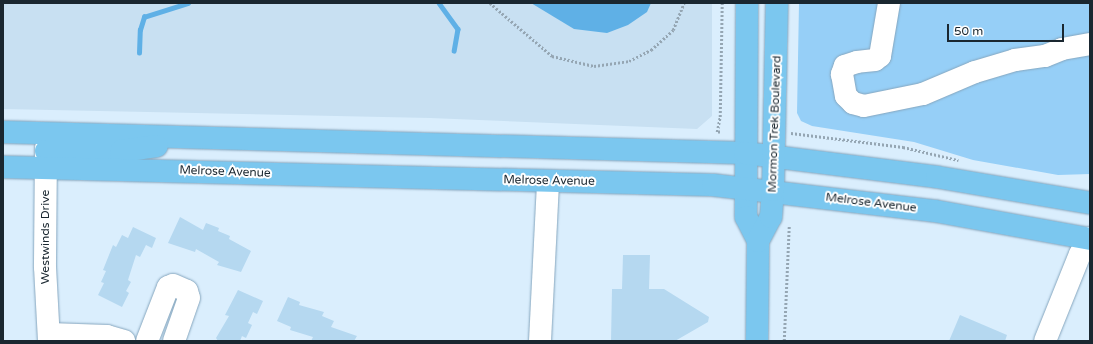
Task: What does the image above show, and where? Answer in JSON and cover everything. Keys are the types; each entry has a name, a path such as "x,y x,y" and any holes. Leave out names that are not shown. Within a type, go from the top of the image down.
{"main road":[{"name":"Mormon Trek Boulevard","path":"747,3 745,152 746,217 758,241"},
{"name":"Mormon Trek Boulevard","path":"756,341 758,241 771,217 773,190 775,155 777,3"},
{"name":"Melrose Avenue","path":"3,132 46,150 548,181 773,190 935,211 1090,239"},
{"name":"Melrose Avenue","path":"3,167 46,150 187,136 745,152 937,177 1090,204"}],"street":[{"path":"890,3 880,56 876,60 857,62 845,66 842,74 844,90 853,103 864,106 923,94 975,72 1015,60 1045,56 1062,49 1090,44"},
{"name":"Westwinds Drive","path":"46,150 45,267 49,338"},
{"path":"540,341 548,181"},
{"path":"1045,341 1080,254 1090,239"},
{"path":"147,341 168,287 173,286 187,291 189,298 174,341"},
{"path":"49,338 107,336 124,341"}],"path":[{"path":"490,3 552,56 594,66 629,61 651,50 673,30 684,3"},
{"path":"717,132 720,117 722,3"},
{"path":"798,134 902,147 963,161"},
{"path":"784,341 790,221"}],"shaded area":[{"path":"3,3 712,3 712,116 697,129 430,118 3,109"},
{"path":"531,3 651,3 647,12 628,25 607,33 574,29"},
{"path":"799,3 1090,3 1090,174 1058,175 973,160 914,142 812,126 801,121 797,113"}],"building":[{"path":"180,217 203,230 206,223 219,228 218,231 230,236 229,239 251,251 241,272 217,265 219,262 196,249 195,252 168,243"},
{"path":"133,227 156,238 152,248 146,245 140,257 136,255 128,280 131,282 126,291 129,293 122,307 98,295 104,283 101,282 106,271 103,270 113,245 116,247 122,235 128,238"},
{"path":"623,255 650,255 649,289 664,289 709,317 708,322 675,341 611,341 612,289 622,289"},
{"path":"238,290 263,301 257,314 253,312 248,323 252,325 246,338 242,336 240,341 218,341 216,338 229,316 225,315"},
{"path":"288,297 300,302 299,305 324,312 322,316 334,321 331,327 357,336 354,341 311,341 313,337 290,330 291,327 277,321"},
{"path":"960,315 1007,335 1005,341 949,341"}],"waterway":[{"path":"139,53 140,30 144,17 188,3"},
{"path":"439,3 458,29 454,51"}]}
